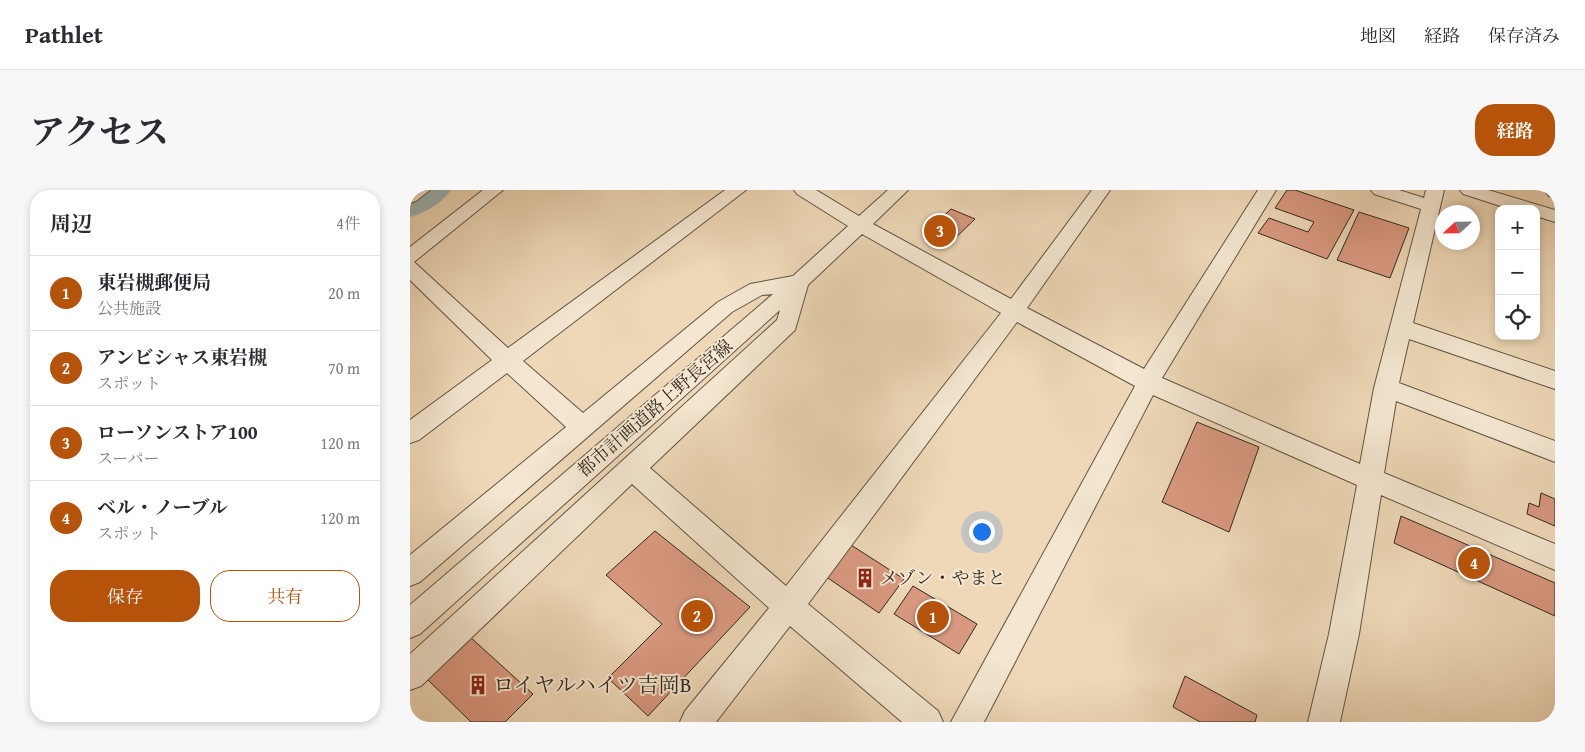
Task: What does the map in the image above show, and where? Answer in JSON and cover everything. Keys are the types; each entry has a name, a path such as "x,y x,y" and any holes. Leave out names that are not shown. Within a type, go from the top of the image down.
{"street":[{"path":"410,198 421,190"},
{"path":"410,257 494,190"},
{"path":"410,433 737,190"},
{"path":"803,190 1015,311 1148,382 1263,434 1555,557"},
{"name":"都市計画道路上野長宮線","path":"410,624 799,282 899,190"},
{"path":"696,722 788,606 1015,311 1101,190"},
{"path":"967,722 1148,382 1267,190"},
{"path":"1324,722 1344,634 1386,388 1433,198 1380,190"},
{"path":"1469,190 1518,205"},
{"path":"1540,211 1555,216"},
{"path":"410,268 508,361 584,427"},
{"path":"410,574 726,307 757,289 799,282 787,324 410,675"},
{"path":"1402,328 1555,380"},
{"path":"1386,388 1555,452"},
{"path":"632,468 788,606 927,722"}],"building":[{"path":"1287,190 1295,190 1354,210 1327,259 1258,233 1269,218 1308,232 1314,222 1275,208"},
{"path":"951,209 975,219 947,246 923,235"},
{"path":"1359,212 1409,228 1390,278 1337,260"},
{"path":"1197,422 1259,447 1229,532 1162,502"},
{"path":"1541,493 1555,499 1555,526 1527,514 1529,503 1539,507"},
{"path":"1401,516 1555,583 1555,616 1394,543"},
{"path":"655,531 750,607 648,716 608,678 662,624 606,575"},
{"name":"メゾン・やまと","path":"851,545 904,579 879,613 825,576"},
{"path":"913,586 977,624 959,654 894,614"},
{"name":"ロイヤルハイツ吉岡B","path":"469,636 533,694 505,722 471,722 425,677"},
{"path":"1185,676 1257,715 1255,722 1200,722 1173,707"}],"waterway":[{"path":"410,207 435,190"}],"place":[{"name":"ローソンストア100","path":"940,231"},
{"name":"ベル・ノーブル","path":"1474,563"},
{"name":"メゾン・やまと","path":"865,578"},
{"name":"アンビシャス東岩槻","path":"697,616"},
{"name":"東岩槻郵便局","path":"933,617"},
{"name":"ロイヤルハイツ吉岡B","path":"478,685"}]}
